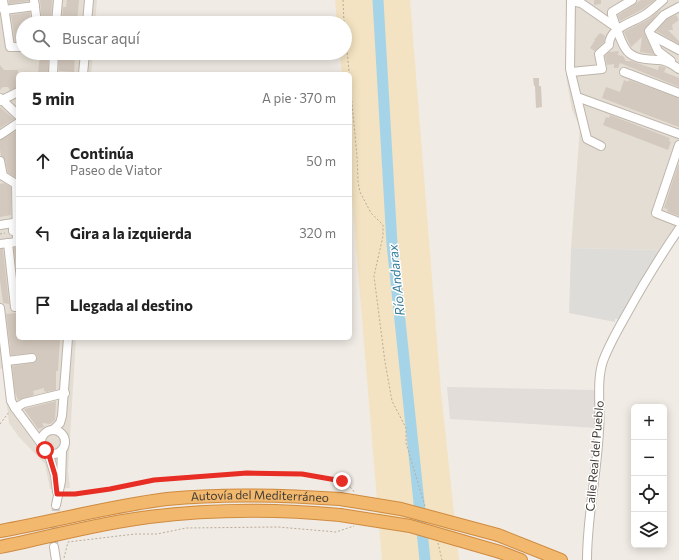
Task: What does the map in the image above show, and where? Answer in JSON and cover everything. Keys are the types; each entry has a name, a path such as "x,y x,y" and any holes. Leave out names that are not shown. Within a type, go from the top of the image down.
{"highway":[{"name":"Autovía del Mediterráneo","path":"0,531 122,506 167,499 264,495 340,499 401,509 498,535 562,560"},
{"name":"Autovía del Mediterráneo","path":"0,547 125,521 194,513 277,510 340,515 410,526 500,552 521,560"}],"street":[{"path":"3,0 10,47 16,47"},
{"path":"57,16 58,0"},
{"path":"87,16 88,0"},
{"path":"601,146 587,139 571,72 569,54 571,0 581,3 618,29"},
{"path":"632,0 612,12 625,49 634,56 642,59 660,60 679,69"},
{"path":"571,72 602,69 600,54 609,45 609,39 618,29 645,14 663,0"},
{"path":"4,10 35,3 37,16"},
{"path":"671,64 668,58 658,51 649,31 664,15 679,7"},
{"path":"650,35 679,50"},
{"path":"53,72 54,60"},
{"path":"83,72 84,60"},
{"path":"624,72 679,93"},
{"path":"16,93 1,100 16,113"},
{"path":"577,97 679,134"},
{"path":"0,135 16,124"},
{"path":"679,145 656,213 679,222"},
{"path":"0,161 2,176 16,184 16,219 0,221"},
{"path":"0,225 13,223 14,238 0,239"},
{"name":"Calle Real del Pueblo","path":"587,560 587,531 599,431 599,383 602,366 609,348 650,271 679,229"},
{"path":"16,242 4,243 15,274 16,290"},
{"path":"16,306 0,308 8,384 15,408 48,452 55,475 57,494 56,505"},
{"path":"57,494 61,482 62,450 65,443 65,395 68,340"},
{"path":"5,364 32,358"},
{"path":"15,408 24,403 65,395"},
{"path":"42,443 50,431 60,423 65,395"},
{"path":"35,433 50,431 64,435"},
{"path":"48,452 56,454 62,450"},
{"path":"54,547 56,560"}],"path":[{"path":"343,0 344,16"},
{"path":"348,60 349,72"},
{"path":"352,103 360,192 371,213 383,225 383,236 374,276 385,362 392,401 406,428 406,443 426,510"},
{"path":"0,424 15,408"},
{"path":"57,494 75,494 110,489 154,480 247,473 302,474 342,481 352,488 355,496"},
{"path":"63,560 68,542 135,534 157,534 186,528 278,527 336,532 355,526"},
{"path":"436,540 442,560"}],"shaded area":[{"path":"0,0 97,0 96,16 16,16 16,60 92,60 91,72 16,72 16,340 76,340 68,470 70,488 50,489 45,464 19,437 9,423 3,368 0,369"},
{"path":"567,0 679,0 679,237 668,250 571,248 580,127 572,110 566,76"},
{"path":"571,248 662,250 623,319 615,319 615,322 569,313"},
{"path":"447,387 595,390 596,428 450,419"}],"sand":[{"path":"335,0 410,0 441,392 459,560 382,560 352,198 352,72 342,72 341,60 352,60 352,16 336,16"}],"building":[{"path":"9,0 29,0 29,1 9,4"},
{"path":"40,0 52,0 51,16 41,16"},
{"path":"67,0 79,0 78,16 62,16 63,7 66,7"},
{"path":"594,0 601,0 601,4 594,5"},
{"path":"641,0 655,0 643,9 620,21 618,15"},
{"path":"661,9 644,31 654,54 640,52 642,37 631,47 624,32 649,19"},
{"path":"30,12 30,16 16,16 16,42 15,42 11,15"},
{"path":"676,15 679,20 672,25 673,30 668,30 679,41 679,44 656,31 667,19"},
{"path":"600,33 605,36 604,42 595,51 590,48"},
{"path":"619,51 618,55 623,56 626,61 631,61 658,70 659,66 666,67 664,72 679,78 679,87 620,63 618,68 614,68 614,64 607,65 605,56 609,52"},
{"path":"39,60 48,60 48,72 38,72"},
{"path":"59,60 75,60 74,72 59,71"},
{"path":"0,65 4,70 18,70 18,72 16,72 16,88 10,90 8,87 3,87 0,90"},
{"path":"533,78 539,78 539,86 534,86"},
{"path":"624,80 628,82 629,80 679,98 679,127 602,98 606,87 620,92"},
{"path":"535,86 541,86 542,107 536,108"},
{"path":"0,107 14,119 0,128"},
{"path":"610,115 670,138 669,141 671,142 668,150 603,125 606,117 609,118"},
{"path":"16,131 16,178 8,173 5,160 1,156 0,140"},
{"path":"678,165 679,216 668,212 667,209 664,208"},
{"path":"4,183 11,187 11,215 0,217 0,184"},
{"path":"14,248 16,248 16,266"},
{"path":"0,249 3,249 9,304 3,303 0,280"},
{"path":"16,313 16,340 60,340 58,371 56,371 56,390 47,392 44,391 44,388 33,391 34,395 18,400 15,392 12,366 33,363 37,358 36,354 32,353 11,355 6,314"},
{"path":"56,401 55,420 50,424 42,423 44,427 38,429 24,409"}],"waterway":[{"name":"Río Andarax","path":"378,0 392,244 425,560"}],"tunnel":[{"path":"54,547 56,505"}],"route":[{"path":"45,450 48,452 55,475 57,494 75,494 154,480 189,476 247,473 302,474 342,481"}]}
